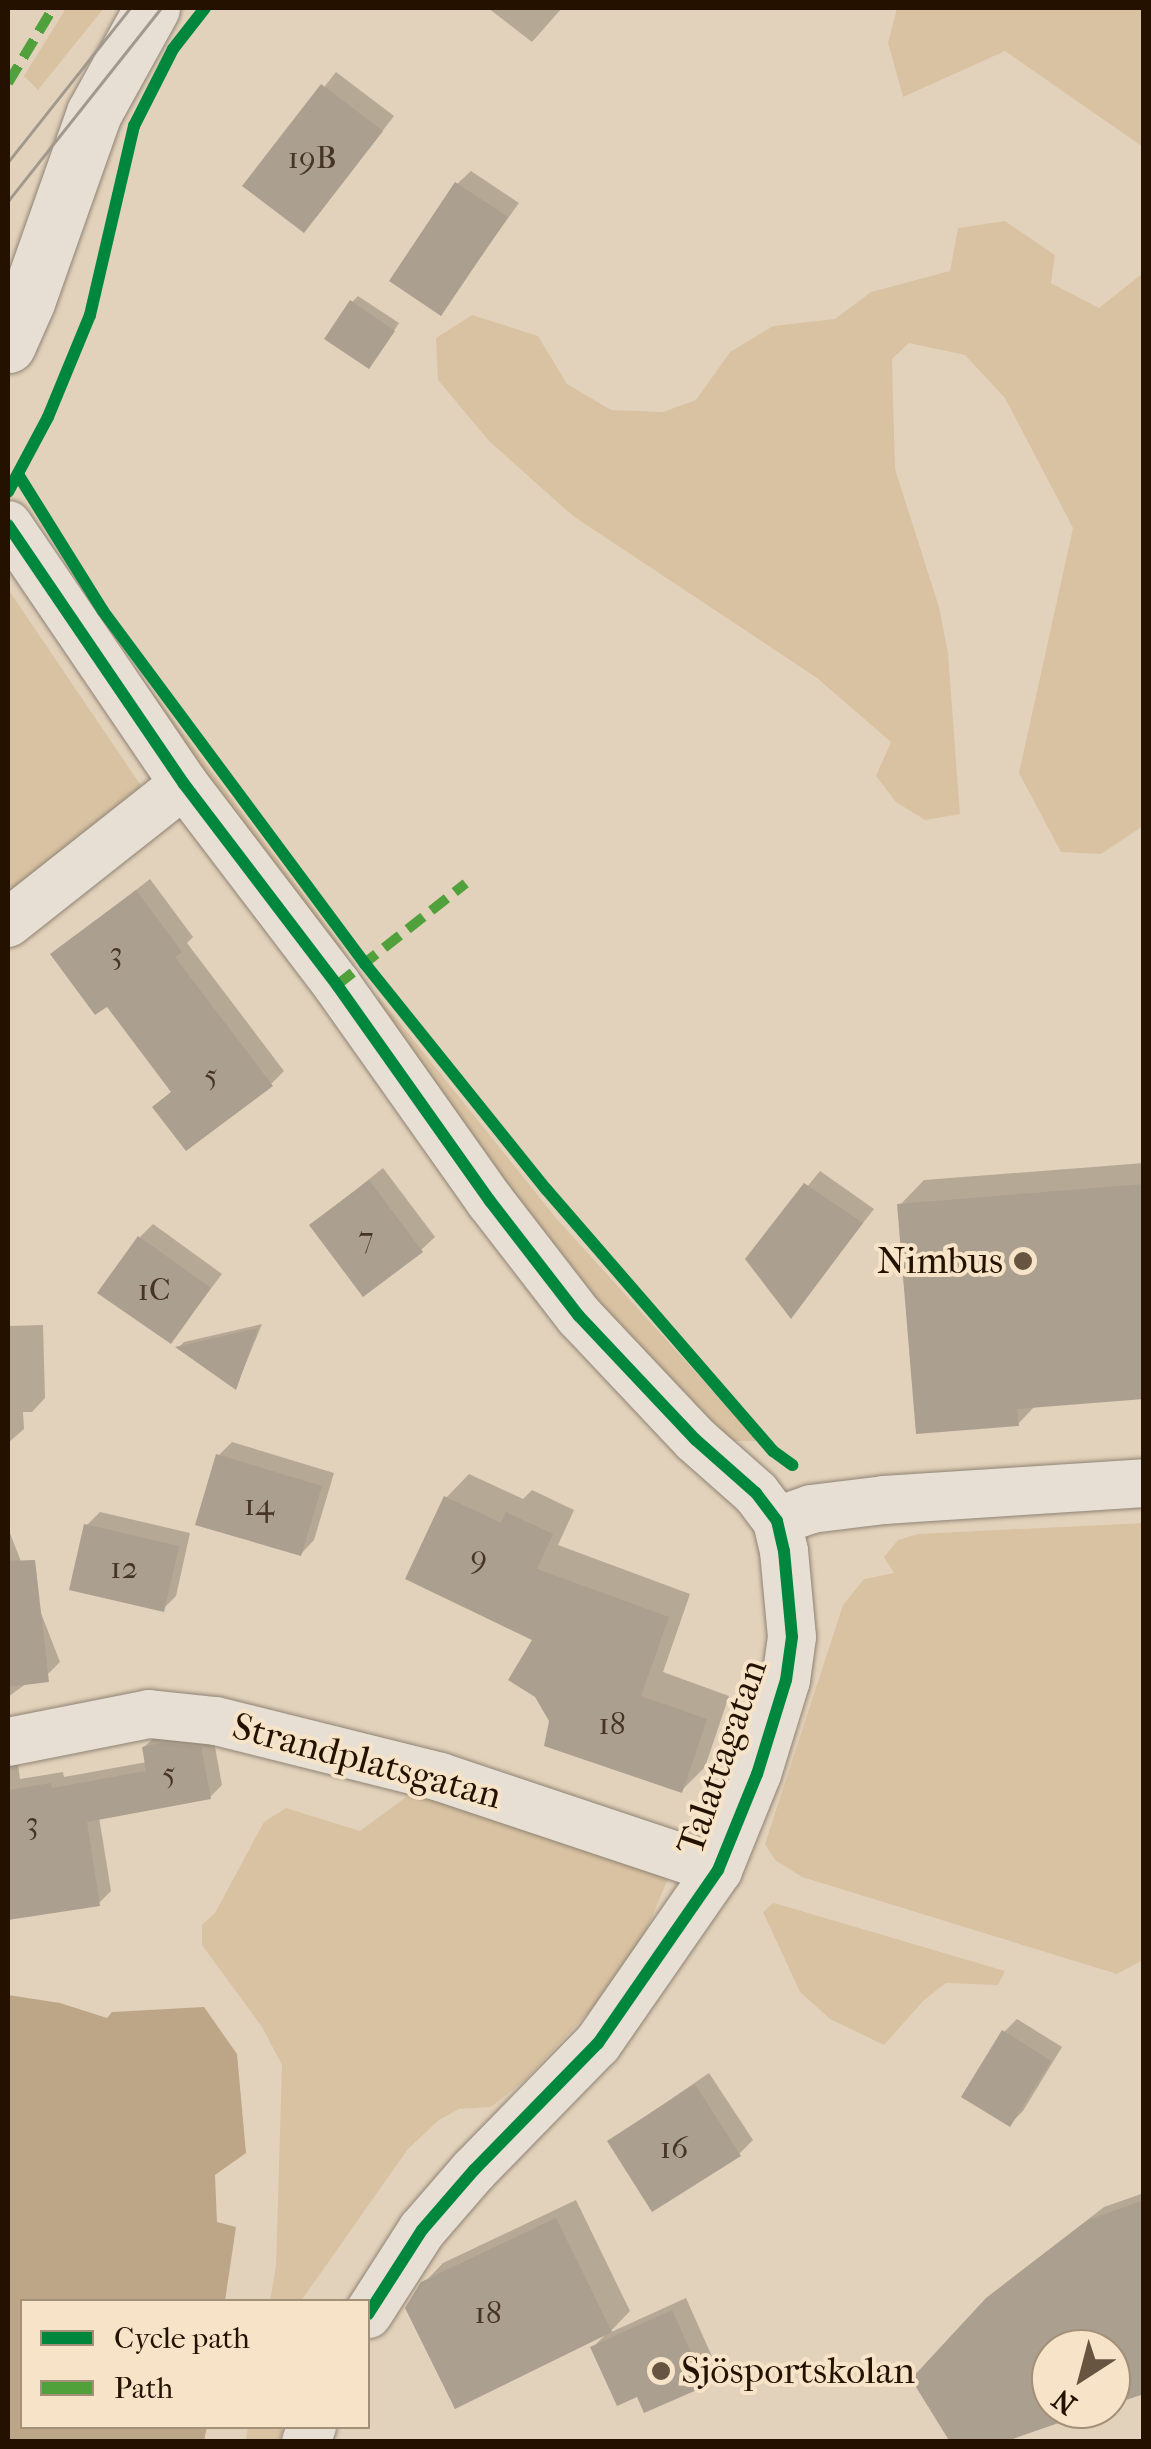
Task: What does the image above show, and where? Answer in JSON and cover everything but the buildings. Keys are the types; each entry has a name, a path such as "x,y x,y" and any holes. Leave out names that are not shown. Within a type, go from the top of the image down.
{"street":[{"path":"8,345 28,302 94,113 152,8"},
{"name":"Talattagatan","path":"8,525 184,784 579,1316 651,1394 756,1492 776,1522 791,1594 786,1680 756,1774 718,1870 598,2043 474,2170 422,2230 370,2311"},
{"path":"8,923 184,784"},
{"path":"776,1522 811,1510 884,1500 1144,1482"},
{"name":"Strandplatsgatan","path":"8,1742 149,1714 216,1721 440,1776 718,1870"}],"shaded area":[{"path":"66,8 104,8 38,90 24,76"},
{"path":"897,8 1143,8 1143,147 1005,51 903,97 888,43"},
{"path":"1005,221 1055,255 1051,283 1099,308 1143,273 1143,826 1101,854 1061,852 1019,773 1073,528 1005,398 965,355 909,343 892,359 895,469 939,607 948,653 960,814 925,820 896,802 876,776 891,742 817,678 573,516 489,441 438,380 436,338 472,315 538,336 567,384 611,410 663,412 696,400 730,352 773,326 835,319 871,292 950,271 958,228"},
{"path":"8,589 146,793 8,897"},
{"path":"104,627 344,949 321,947"},
{"path":"379,997 556,1218 758,1441 735,1441 722,1434 671,1388 506,1194 377,1005"},
{"path":"1143,1523 1143,1960 1117,1974 802,1877 775,1860 765,1844 843,1605 864,1579 894,1573 884,1557 898,1540 918,1534"},
{"path":"433,1788 674,1864 646,1931 602,1998 525,2080 491,2107 459,2109 439,2120 408,2149 302,2299 270,2299 276,2266 282,2065 262,2027 202,1945 202,1925 215,1913 264,1822 286,1808 360,1831 406,1797"},
{"path":"773,1903 1005,1971 998,1985 946,1983 924,2000 884,2045 830,2019 800,1992 763,1912"},
{"path":"8,1995 60,2003 107,2018 112,2012 204,2007 237,2054 246,2153 215,2175 217,2222 236,2227 225,2299 20,2299 20,2429 207,2429 204,2441 8,2441"},
{"path":"248,2429 283,2429 279,2441 246,2441"}],"tram line":[{"path":"8,162 130,8"},
{"path":"8,201 161,8"}],"marked path":[{"path":"8,83 53,8"},
{"path":"337,985 466,883"}],"cycle path":[{"path":"8,492 48,417 90,315 134,126 173,49 205,8"},
{"path":"19,476 103,611 365,964 546,1189 773,1451 792,1465"},
{"path":"8,525 184,784 337,985 490,1201 579,1316 696,1440 756,1493 777,1521 784,1551 792,1637 786,1680 757,1774 718,1870 598,2043 474,2170 422,2230 370,2311"}],"place":[{"name":"Nimbus","path":"1023,1261"},
{"name":"Sjösportskolan","path":"661,2371"}]}
